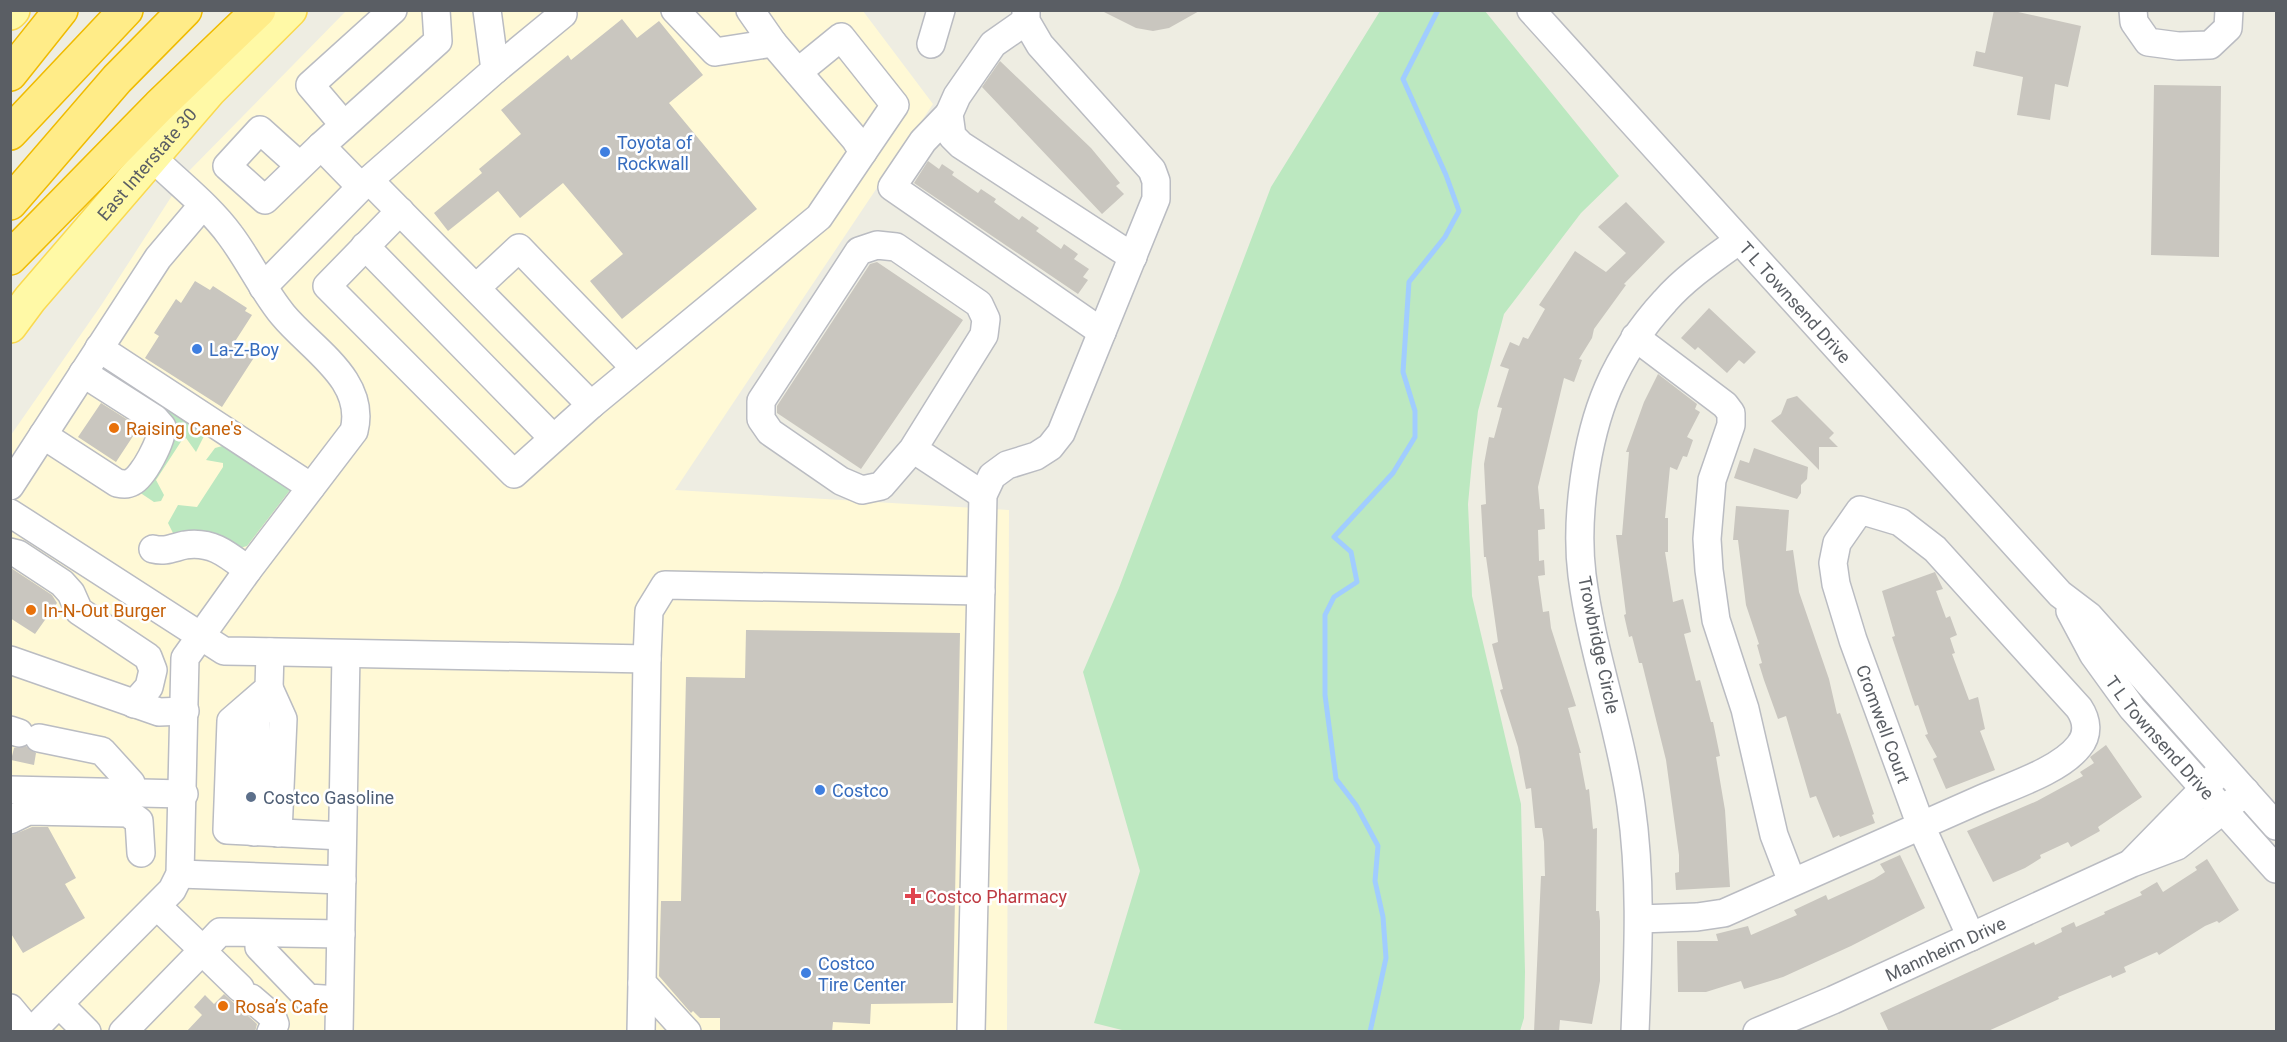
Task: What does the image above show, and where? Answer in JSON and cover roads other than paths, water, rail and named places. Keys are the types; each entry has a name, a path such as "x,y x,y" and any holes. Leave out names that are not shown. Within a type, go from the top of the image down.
{"highway":[{"path":"10,74 62,10"},
{"path":"10,133 126,10"},
{"path":"10,203 117,80 185,10"},
{"path":"10,258 159,106 259,10"}],"main road":[{"name":"East Interstate 30","path":"10,326 30,299 210,90 290,10"}],"street":[{"path":"344,125 310,86 393,10"},
{"path":"300,166 438,41 436,10"},
{"path":"487,10 495,70"},
{"path":"675,10 715,52 766,22 798,72 863,152"},
{"path":"931,44 941,10"},
{"name":"T L Townsend Drive","path":"1532,10 1738,241 2060,594 2089,616 2277,826"},
{"path":"2133,10 2134,22 2148,42 2178,46 2210,45 2228,28 2229,10"},
{"path":"263,286 365,183 562,12"},
{"path":"971,1032 983,495 992,476 1007,465 1036,456 1050,447 1061,433 1156,199 1156,181 1152,170 1051,58 1026,16 993,44 957,96 949,114 923,141 892,187 1102,332"},
{"path":"400,211 327,286 514,474 591,405 819,217 896,105 841,37 798,72"},
{"path":"949,114 952,136 961,146 1133,257"},
{"path":"321,146 400,211 591,405"},
{"path":"10,1008 31,1032 172,890 180,874 184,794 185,658 199,636 354,430 357,420 356,404 337,370 284,316 230,233 152,157"},
{"path":"10,486 158,258 202,206"},
{"name":"Trowbridge Circle","path":"1635,1032 1639,919 1637,857 1623,756 1595,645 1582,573 1582,508 1591,445 1608,388 1635,337 1666,299 1738,241"},
{"path":"877,244 896,247 979,304 986,319 984,334 914,449 881,486 862,490 841,481 770,432 761,418 761,400 859,250 877,244"},
{"path":"365,246 553,438"},
{"path":"476,288 519,248 635,368"},
{"path":"1635,337 1725,405 1731,413 1730,431 1712,480 1707,539 1709,570 1716,620 1745,709 1774,834 1792,882"},
{"path":"99,348 311,487"},
{"path":"43,435 117,483 126,484 134,482 162,440 162,427 155,419 83,373"},
{"path":"914,449 983,495"},
{"name":"Cromwell Court","path":"1921,826 2043,771 2066,758 2080,746 2085,733 2086,719 1980,596 1935,549 1900,522 1860,510 1837,543 1833,563 1836,584 1853,640 1921,826 1971,937"},
{"path":"10,513 224,651 647,659"},
{"path":"153,549 162,552 184,546 214,546 248,570"},
{"path":"11,561 18,554 62,583 71,593 79,611"},
{"path":"641,1032 649,611 665,585 981,591"},
{"name":"T L Townsend Drive","path":"2060,594 2093,654 2132,708 2277,869"},
{"path":"57,595 148,657 153,670 149,687 134,704"},
{"path":"266,832 283,719 269,688 270,652"},
{"path":"339,1032 346,654"},
{"path":"10,660 159,712 185,711"},
{"path":"269,688 231,721 227,830 342,836"},
{"path":"23,734 102,751 130,783 130,792"},
{"name":"Mannheim Drive","path":"2182,827 2204,788 2224,768"},
{"path":"10,790 184,794"},
{"name":"Mannheim Drive","path":"1757,1032 2132,863 2182,827 2224,810 2246,792"},
{"path":"10,820 28,811 128,813 139,821 141,853"},
{"path":"1639,919 1697,917 1724,913 1921,826"},
{"path":"180,874 342,880"},
{"path":"157,906 272,1016 275,1024 272,1032"},
{"path":"130,1029 220,932 341,934"},
{"path":"259,934 259,947 308,998 339,1000"},
{"path":"642,983 687,1032"},
{"path":"59,1004 87,1032"}],"waterway":[{"path":"1370,1032 1386,958 1383,917 1375,881 1378,846 1356,805 1336,779 1325,695 1325,615 1334,597 1357,582 1351,552 1334,537 1393,473 1415,437 1415,411 1403,372 1409,282 1445,237 1459,211 1446,175 1403,79 1438,10"}],"place":[{"name":"Toyota of Rockwall","path":"605,152"},
{"name":"La-Z-Boy","path":"197,349"},
{"name":"Raising Cane's","path":"114,428"},
{"name":"In-N-Out Burger","path":"31,610"},
{"name":"Costco","path":"820,790"},
{"name":"Costco Gasoline","path":"251,797"},
{"name":"Costco Pharmacy","path":"913,896"},
{"name":"Costco Tire Center","path":"806,973"},
{"name":"Rosa’s Cafe","path":"223,1006"}]}
